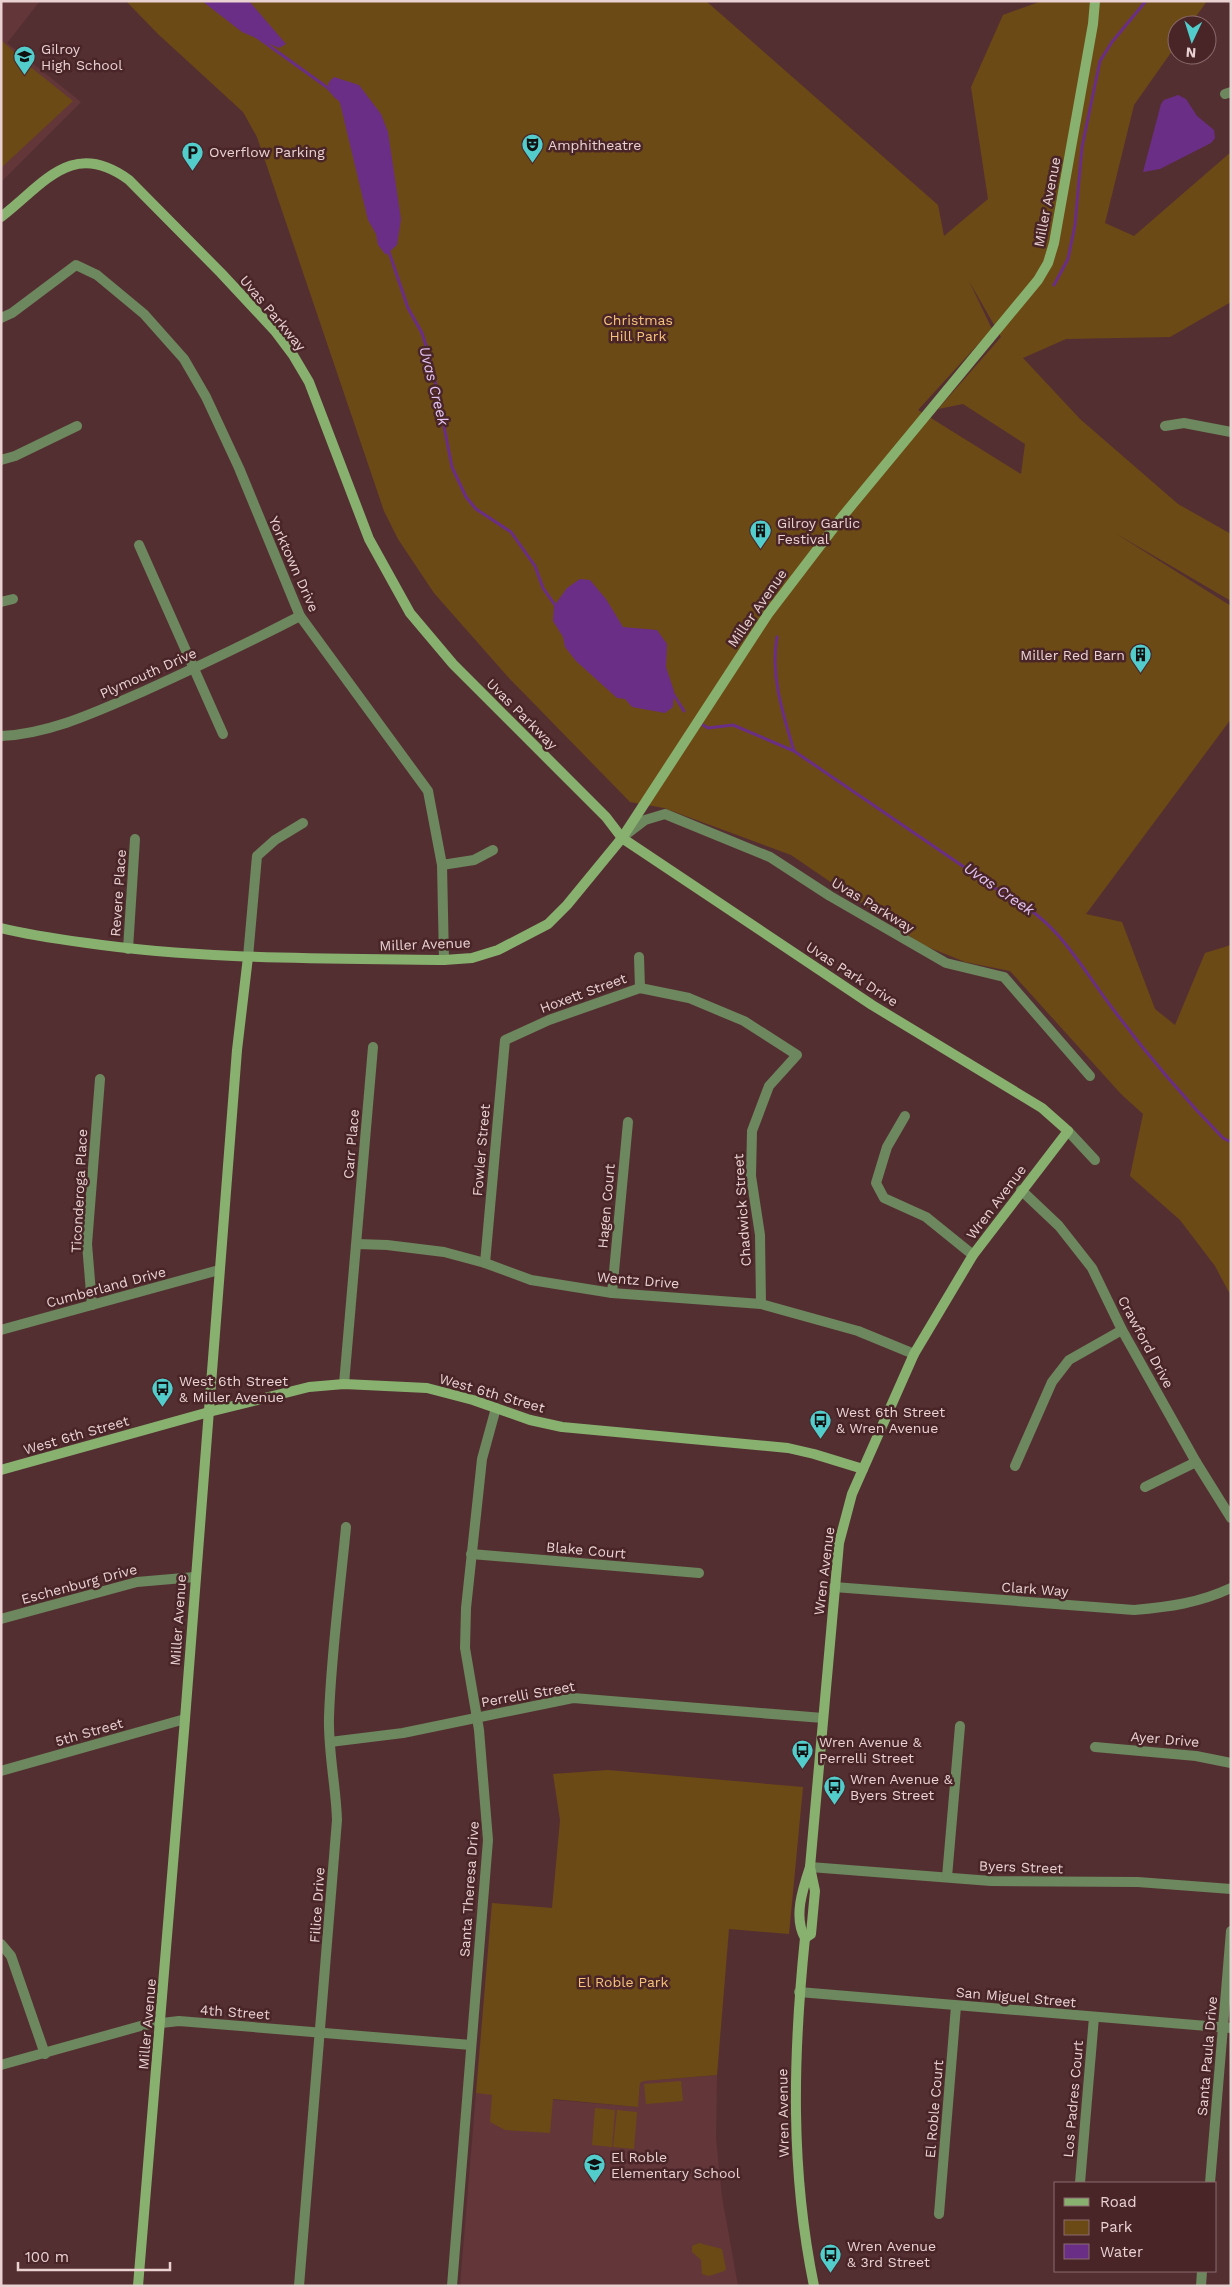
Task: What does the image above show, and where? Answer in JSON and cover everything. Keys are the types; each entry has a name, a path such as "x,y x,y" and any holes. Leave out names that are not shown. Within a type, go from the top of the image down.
{"street":[{"name":"Miller Avenue","path":"1,928 20,933 128,949 248,957 444,960 472,958 498,950 548,924 567,905 622,838 768,614 842,517 1038,280 1048,263 1054,244 1093,24 1095,1"},
{"name":"Uvas Parkway","path":"1,217 58,170 74,164 90,162 114,169 139,189 274,331 292,355 309,382 369,539 410,613 453,664 606,817 622,838 645,820 665,814 770,857 830,896 946,963 1004,977 1090,1076"},
{"name":"Yorktown Drive","path":"1,318 12,313 76,265 97,275 144,314 184,359 206,397 239,468 300,616 428,791 442,865 444,960"},
{"path":"1165,426 1184,423 1231,432"},
{"path":"1,460 15,456 77,426"},
{"path":"139,545 223,734"},
{"path":"1,602 13,598"},
{"name":"Plymouth Drive","path":"1,736 23,735 96,712 194,669 300,616"},
{"path":"248,957 256,856 274,840 303,823"},
{"name":"Uvas Park Drive","path":"622,838 872,1005 1042,1108 1068,1131"},
{"name":"Revere Place","path":"128,949 135,839"},
{"path":"442,865 474,860 492,850"},
{"name":"Miller Avenue","path":"138,2286 210,1412 219,1270 237,1050 248,957"},
{"path":"639,957 640,988"},
{"name":"Hoxett Street","path":"504,1040 548,1020 640,988 689,998 744,1021 797,1055 768,1086"},
{"name":"Fowler Street","path":"485,1263 504,1040"},
{"name":"Carr Place","path":"344,1384 373,1047"},
{"name":"Ticonderoga Place","path":"92,1305 87,1244 100,1079"},
{"name":"Chadwick Street","path":"761,1304 760,1235 752,1176 752,1131 768,1086"},
{"path":"905,1116 887,1147 876,1183 884,1198 926,1217 973,1255"},
{"name":"Hagen Court","path":"612,1293 628,1122"},
{"path":"1068,1131 1094,1160"},
{"name":"Wren Avenue","path":"814,2286 798,2175 795,2119 795,2075 805,1938 799,1928 802,1890 810,1866 834,1587 839,1543 844,1520 863,1469 914,1354 973,1255 1068,1131"},
{"name":"Crawford Drive","path":"1021,1190 1059,1226 1092,1268 1122,1330 1196,1462 1231,1518"},
{"name":"Wentz Drive","path":"357,1244 387,1245 444,1252 485,1263 531,1280 612,1293 761,1304 858,1331 914,1354"},
{"name":"Cumberland Drive","path":"1,1330 219,1270"},
{"path":"1015,1466 1052,1382 1069,1360 1122,1330"},
{"name":"West 6th Street","path":"1,1470 210,1412 309,1387 344,1384 427,1388 562,1428 788,1448 863,1469"},
{"name":"Santa Theresa Drive","path":"452,2286 488,1840 482,1755 465,1648 471,1554 483,1453 496,1408"},
{"path":"1145,1487 1196,1462"},
{"name":"Filice Drive","path":"299,2286 337,1820 329,1718 346,1527"},
{"name":"Blake Court","path":"471,1554 699,1573"},
{"name":"Eschenburg Drive","path":"1,1620 137,1582 195,1577"},
{"name":"Clark Way","path":"834,1587 1134,1610 1180,1606 1213,1596 1231,1588"},
{"name":"Perrelli Street","path":"330,1742 373,1738 573,1698 823,1718"},
{"name":"5th Street","path":"1,1771 185,1719"},
{"path":"947,1877 960,1726"},
{"name":"Ayer Drive","path":"1096,1747 1196,1756 1231,1764"},
{"name":"Byers Street","path":"810,1866 1016,1882 1159,1883 1231,1889"},
{"name":"Santa Paula Drive","path":"1210,2182 1227,2028 1231,1931"},
{"path":"1,1944 11,1956 45,2054"},
{"name":"San Miguel Street","path":"800,1992 1227,2028"},
{"name":"El Roble Court","path":"939,2214 956,2006"},
{"name":"Los Padres Court","path":"1080,2182 1094,2017"},
{"name":"4th Street","path":"1,2065 161,2022 179,2021 471,2045"},
{"path":"1201,2286 1202,2272"}],"shaded area":[{"name":"Gilroy High School","path":"1,1 40,1 7,43 81,102 1,182"},
{"name":"El Roble Elementary School","path":"717,2075 716,2138 722,2197 738,2286 460,2286 476,2093 638,2107 640,2083 644,2081"}],"green space":[{"name":"Christmas Hill Park","path":"126,1 706,1 938,205 944,236 988,199 971,87 1003,15 1042,1 1207,1 1197,15 1167,15 1167,58 1134,105 1105,223 1134,236 1231,152 1231,302 1170,337 1066,339 1023,358 1080,419 1178,504 1231,534 1231,601 1115,533 1231,606 1231,719 1086,914 1122,922 1155,1009 1175,1025 1205,953 1231,945 1231,1296 1215,1266 1180,1220 1130,1176 1143,1114 1121,1094 1010,971 965,962 923,945 791,855 664,808 630,802 508,677 434,593 398,539 384,511 257,137 243,112 158,34","holes":["969,281 1001,337 938,409 963,404 1025,444 1021,474 918,410 992,329"]},
{"name":"Gilroy High School","path":"1,40 73,101 1,168"},
{"name":"El Roble Park","path":"608,1770 803,1787 789,1934 729,1929 717,2075 644,2081 640,2083 638,2107 553,2099 550,2133 505,2130 490,2122 492,2095 476,2093 492,1903 552,1908 560,1820 553,1774"},
{"path":"681,2081 683,2101 646,2104 644,2084"},
{"path":"595,2108 615,2110 612,2147 592,2145"},
{"path":"617,2110 637,2112 634,2149 613,2147"},
{"path":"699,2243 722,2249 726,2269 724,2271 709,2276 702,2274 701,2260 692,2252 692,2246"}],"water":[{"path":"202,1 249,1 286,44 279,48 242,32"},
{"path":"334,77 359,85 381,114 388,132 401,219 397,245 386,255 378,245 376,234 368,220 340,103 328,85"},
{"path":"1178,95 1186,99 1197,116 1214,130 1215,138 1211,143 1160,169 1143,172 1161,104 1164,100"},
{"path":"580,579 590,580 606,599 623,627 657,630 667,644 666,667 674,691 673,707 665,713 632,707 625,699 617,698 576,661 565,647 563,637 553,621 554,606 567,588"}],"waterway":[{"path":"1054,285 1068,259 1075,225 1082,147 1100,61 1112,42 1146,1"},
{"name":"Uvas Creek","path":"257,37 328,88 337,98"},
{"name":"Uvas Creek","path":"388,249 408,308 422,333 432,365 452,467 466,497 476,509 511,532 535,566 543,588 557,608"},
{"path":"777,637 775,651 776,680 794,751"},
{"name":"Uvas Creek","path":"672,692 684,711"},
{"name":"Uvas Creek","path":"703,725 708,728 733,725 794,751 1042,919 1069,948 1104,997 1168,1077 1223,1138 1231,1142"}],"place":[{"name":"Gilroy High School","path":"25,76"},
{"name":"Amphitheatre","path":"532,164"},
{"name":"Overflow Parking","path":"193,171"},
{"name":"Gilroy Garlic Festival","path":"761,550"},
{"name":"Miller Red Barn","path":"1141,674"},
{"name":"West 6th Street & Miller Avenue","path":"163,1408"},
{"name":"West 6th Street & Wren Avenue","path":"820,1439"},
{"name":"Wren Avenue & Perrelli Street","path":"803,1769"},
{"name":"Wren Avenue & Byers Street","path":"834,1806"},
{"name":"El Roble Elementary School","path":"595,2184"},
{"name":"Wren Avenue & 3rd Street","path":"831,2273"}]}
